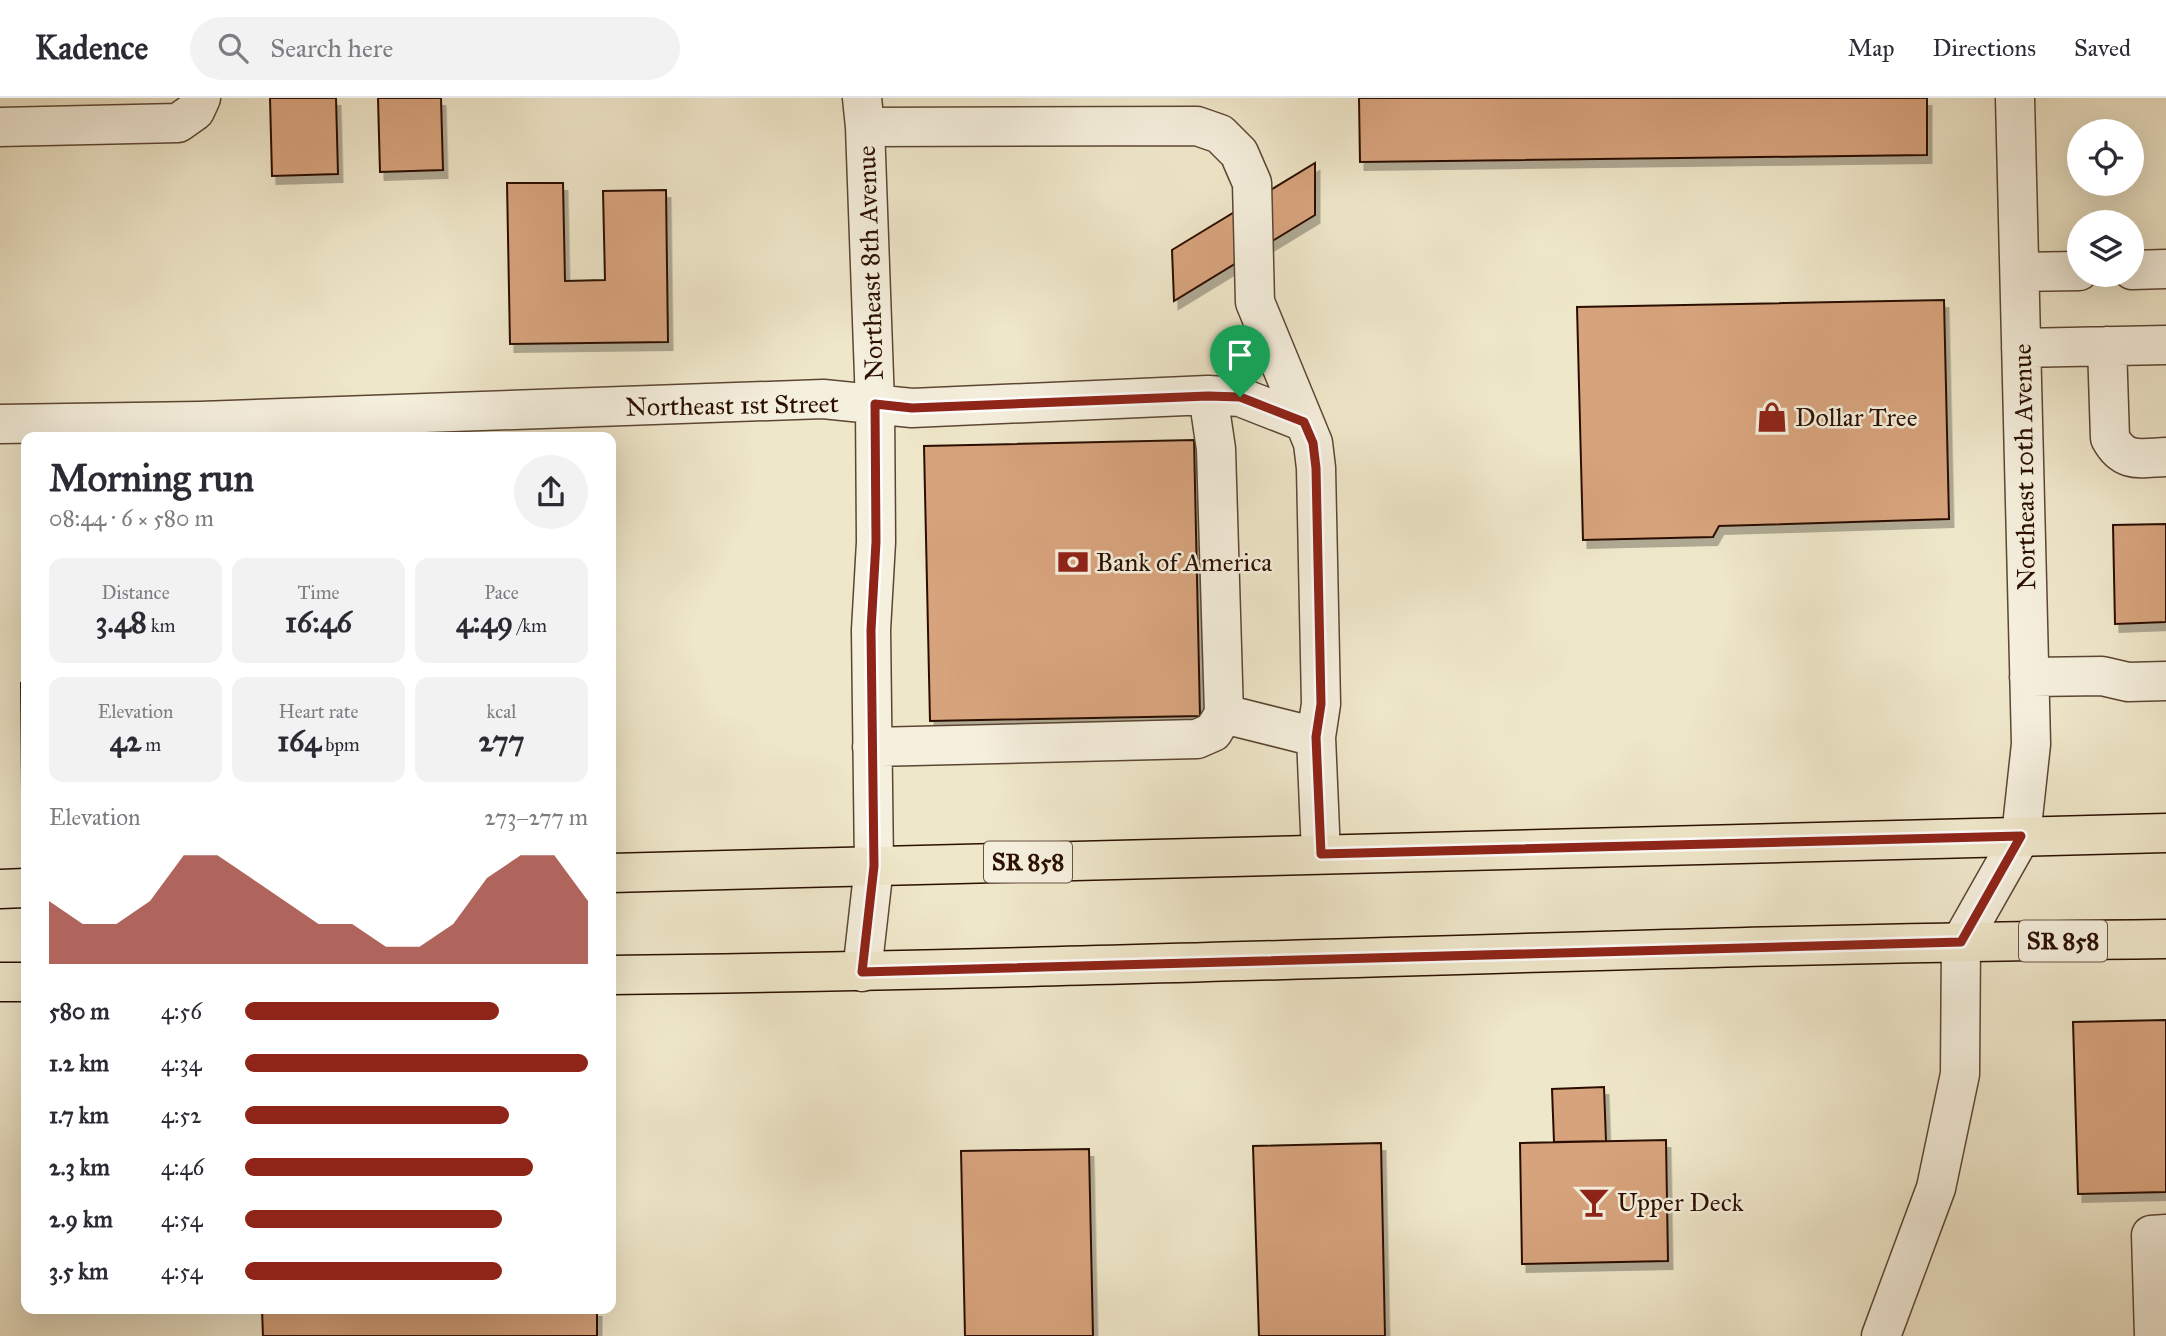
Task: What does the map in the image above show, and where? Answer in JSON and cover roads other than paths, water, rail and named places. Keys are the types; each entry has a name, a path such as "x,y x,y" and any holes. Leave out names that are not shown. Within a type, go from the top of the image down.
{"main road":[{"name":"SR 858","path":"616,873 2166,833"},
{"path":"0,889 21,888"},
{"name":"SR 858","path":"616,975 862,972 1961,942 2166,939"},
{"path":"0,982 21,982"}],"street":[{"path":"0,127 91,112 178,123 195,111 201,98"},
{"name":"Northeast 10th Avenue","path":"2015,98 2031,744 2021,836"},
{"path":"864,113 1197,126 1220,134 1239,153 1252,183 1255,302 1313,443 1316,468 1321,704 1316,737 1321,854"},
{"name":"Northeast 8th Avenue","path":"862,972 874,866 871,630 876,542 875,404 864,113"},
{"path":"2144,270 2166,269"},
{"path":"2020,272 2067,271"},
{"path":"2021,348 2166,345"},
{"path":"2107,346 2110,438 2117,450 2130,458 2166,457"},
{"path":"872,747 1197,739 1213,732 1224,714 1216,449 1208,396"},
{"name":"Northeast 1st Street","path":"0,424 200,421 823,399 912,408 1208,396 1240,397 1304,422"},
{"path":"2029,677 2102,676 2128,682 2166,681"},
{"path":"1224,714 1316,737"},
{"path":"1881,1336 1936,1188 1960,1074 1961,942 2021,836"},
{"path":"2154,1336 2151,1235 2166,1234"}],"place":[{"name":"Dollar Tree","path":"1772,417"},
{"name":"Bank of America","path":"1073,562"},
{"name":"Upper Deck","path":"1594,1202"}]}
